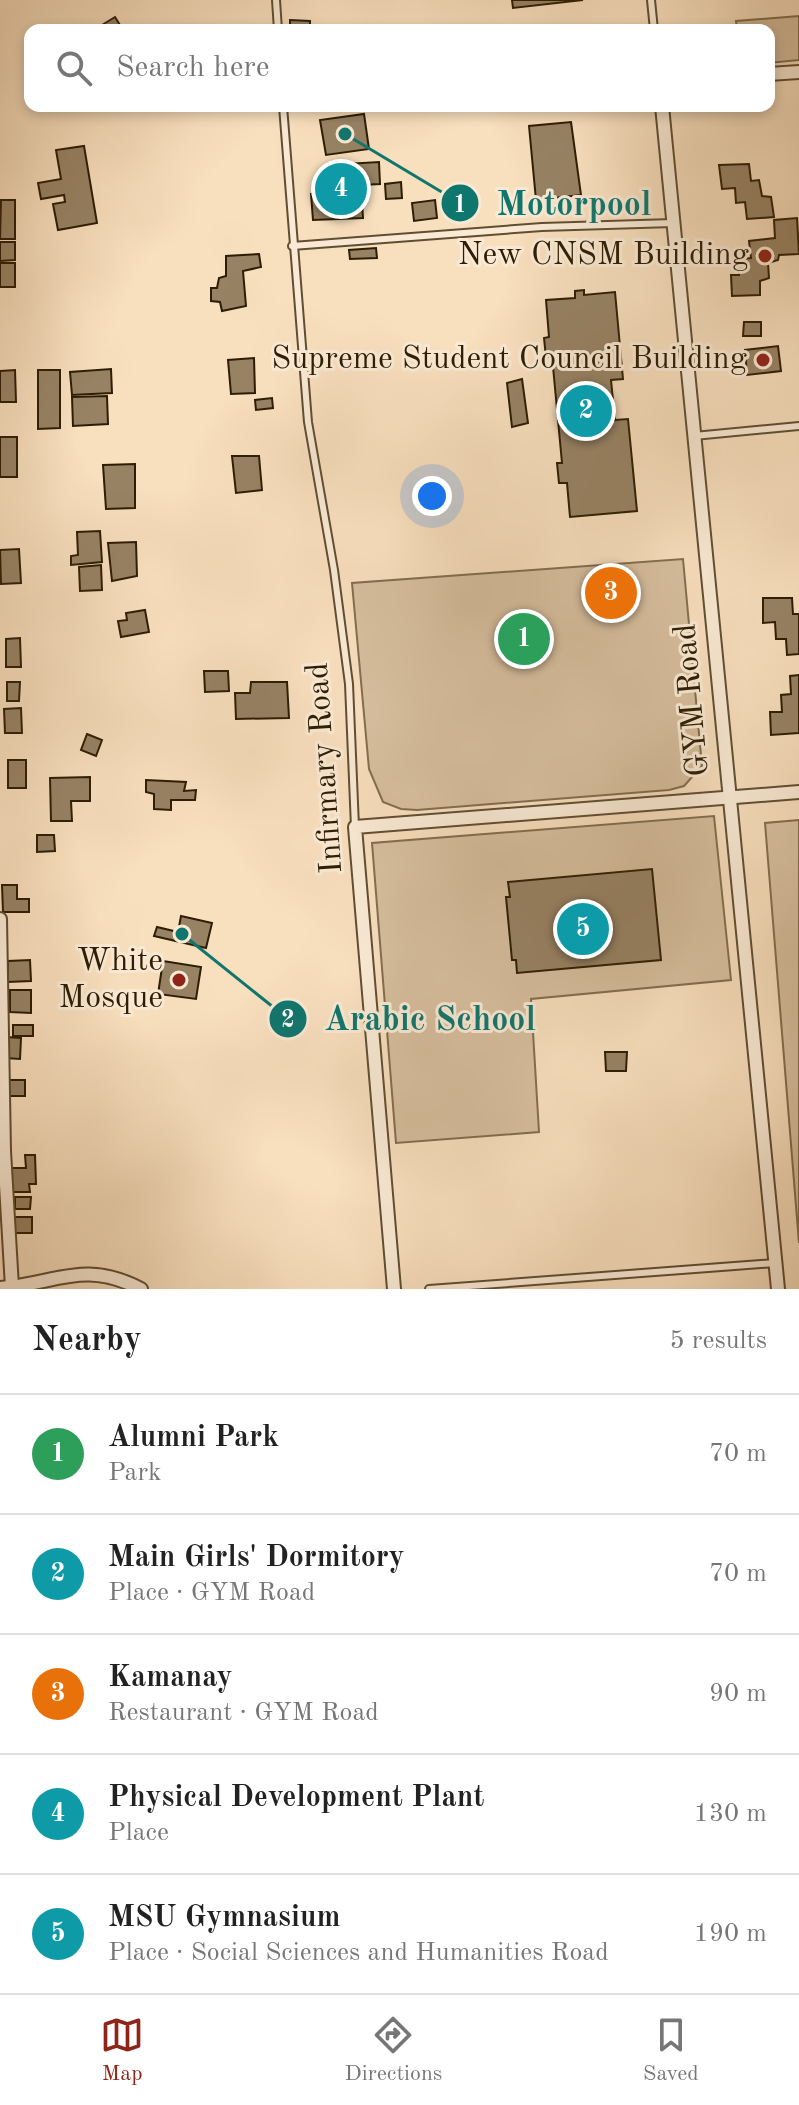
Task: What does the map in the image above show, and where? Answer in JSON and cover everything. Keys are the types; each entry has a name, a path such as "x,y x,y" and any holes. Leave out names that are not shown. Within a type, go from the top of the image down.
{"street":[{"path":"775,74 799,72"},
{"name":"GYM Road","path":"663,112 778,1289"},
{"path":"355,827 799,792"},
{"name":"Infirmary Road","path":"355,827 394,1289"},
{"path":"0,919 6,1287 57,1276 109,1275 140,1289"}],"lane":[{"path":"276,0 278,24"},
{"path":"651,0 653,24"},
{"name":"Infirmary Road","path":"283,112 310,437 334,570 349,684 355,827"},
{"path":"292,246 542,227 673,223"},
{"path":"694,436 799,426"},
{"path":"429,1289 775,1263"}],"shaded area":[{"path":"799,16 799,60 775,62 775,24 736,24 736,21"},
{"path":"683,559 702,766 684,786 669,790 417,810 401,809 383,802 369,769 352,583"},
{"path":"714,816 731,980 531,999 539,1132 396,1143 372,843"},
{"path":"799,820 799,1243 765,823"}],"building":[{"path":"512,0 583,0 513,8"},
{"path":"115,17 119,24 104,24"},
{"path":"290,20 310,21 310,24 290,24"},
{"path":"364,114 369,149 326,155 320,120"},
{"path":"571,122 581,195 536,200 529,126"},
{"path":"84,146 97,223 58,230 53,204 65,202 64,195 41,199 38,183 61,179 56,150"},
{"path":"379,162 380,184 361,185 363,218 313,220 311,194 321,193 320,184 330,183 329,165"},
{"path":"749,164 751,181 759,180 762,196 771,197 774,217 747,219 745,202 736,203 735,188 722,189 719,165"},
{"path":"401,182 402,198 386,199 385,184"},
{"path":"1,200 15,200 15,239 0,239"},
{"path":"435,200 437,218 414,221 412,203"},
{"name":"New CNSM Building","path":"797,218 799,254 779,255 778,260 768,263 769,278 760,281 760,295 732,296 731,275 739,275 739,259 751,258 749,241 775,238 774,220"},
{"path":"0,242 15,242 15,260 0,261"},
{"path":"376,248 377,258 350,259 349,250"},
{"path":"259,254 261,267 243,271 246,306 222,311 220,302 211,301 211,288 217,288 219,278 226,276 226,256"},
{"path":"0,263 15,263 15,287 0,287"},
{"path":"584,290 584,295 615,292 623,379 611,380 615,420 628,419 637,511 570,517 567,483 559,483 557,463 562,463 552,356 546,357 544,338 549,337 546,300 575,298 575,291"},
{"path":"744,322 761,322 761,336 743,336"},
{"name":"Supreme Student Council Building","path":"778,346 781,371 747,375 745,350"},
{"path":"254,358 255,393 231,394 228,360"},
{"path":"111,369 112,393 72,395 70,372"},
{"path":"15,370 16,402 0,402 0,371"},
{"path":"38,370 60,370 60,428 38,429"},
{"path":"522,379 528,423 512,427 507,383"},
{"path":"107,396 108,424 73,426 72,397"},
{"path":"272,398 273,408 256,410 255,400"},
{"path":"0,437 17,437 17,477 0,477"},
{"path":"232,456 259,456 262,490 236,493"},
{"path":"135,464 135,508 106,509 103,465"},
{"path":"100,531 102,562 71,565 71,556 78,555 77,532"},
{"path":"136,542 137,576 112,581 108,543"},
{"path":"19,549 21,583 1,584 0,550"},
{"path":"101,565 102,590 80,591 79,567"},
{"path":"629,575 630,610 593,611 591,577"},
{"path":"763,598 792,598 793,614 799,614 799,654 787,655 786,639 776,639 775,622 763,623"},
{"path":"145,610 149,632 121,637 118,621 127,620 126,613"},
{"path":"20,638 21,667 6,667 6,639"},
{"path":"204,671 228,671 229,691 205,692"},
{"path":"799,675 799,733 771,735 770,712 782,712 781,695 791,694 790,676"},
{"path":"7,682 20,682 19,701 7,701"},
{"path":"251,682 287,682 289,718 236,719 235,693 250,693"},
{"path":"21,708 22,733 5,733 4,709"},
{"path":"87,734 102,740 96,756 81,750"},
{"path":"8,760 26,760 26,788 8,788"},
{"path":"90,777 90,801 71,801 72,821 51,821 50,778"},
{"path":"146,780 186,782 184,791 196,790 195,800 171,800 171,810 154,809 154,794 146,792"},
{"path":"37,835 54,835 55,851 37,852"},
{"path":"652,869 661,960 517,973 516,960 512,960 506,897 510,897 508,882"},
{"path":"2,885 17,885 17,899 29,899 29,912 3,912"},
{"path":"181,916 212,923 206,948 154,936 157,927 178,932"},
{"path":"30,960 31,981 8,982 8,961"},
{"name":"White Mosque","path":"163,961 201,967 196,999 158,994"},
{"path":"10,990 31,990 31,1013 10,1012"},
{"path":"13,1025 33,1025 33,1036 13,1036"},
{"path":"6,1037 21,1038 20,1059 5,1058"},
{"path":"605,1052 627,1052 626,1071 606,1071"},
{"path":"6,1080 25,1080 25,1096 7,1096"},
{"path":"25,1155 35,1155 36,1184 29,1184 30,1192 9,1192 9,1168 26,1168"},
{"path":"15,1197 31,1197 30,1209 15,1209"},
{"path":"14,1217 32,1217 32,1233 14,1233"}],"place":[{"name":"Motorpool","path":"345,134"},
{"name":"Physical Development Plant","path":"341,189"},
{"name":"New CNSM Building","path":"765,256"},
{"name":"Supreme Student Council Building","path":"763,360"},
{"name":"Main Girls' Dormitory","path":"586,411"},
{"name":"Kamanay","path":"611,593"},
{"name":"Alumni Park","path":"524,639"},
{"name":"MSU Gymnasium","path":"583,929"},
{"name":"Arabic School","path":"182,934"},
{"name":"White Mosque","path":"179,980"}]}
